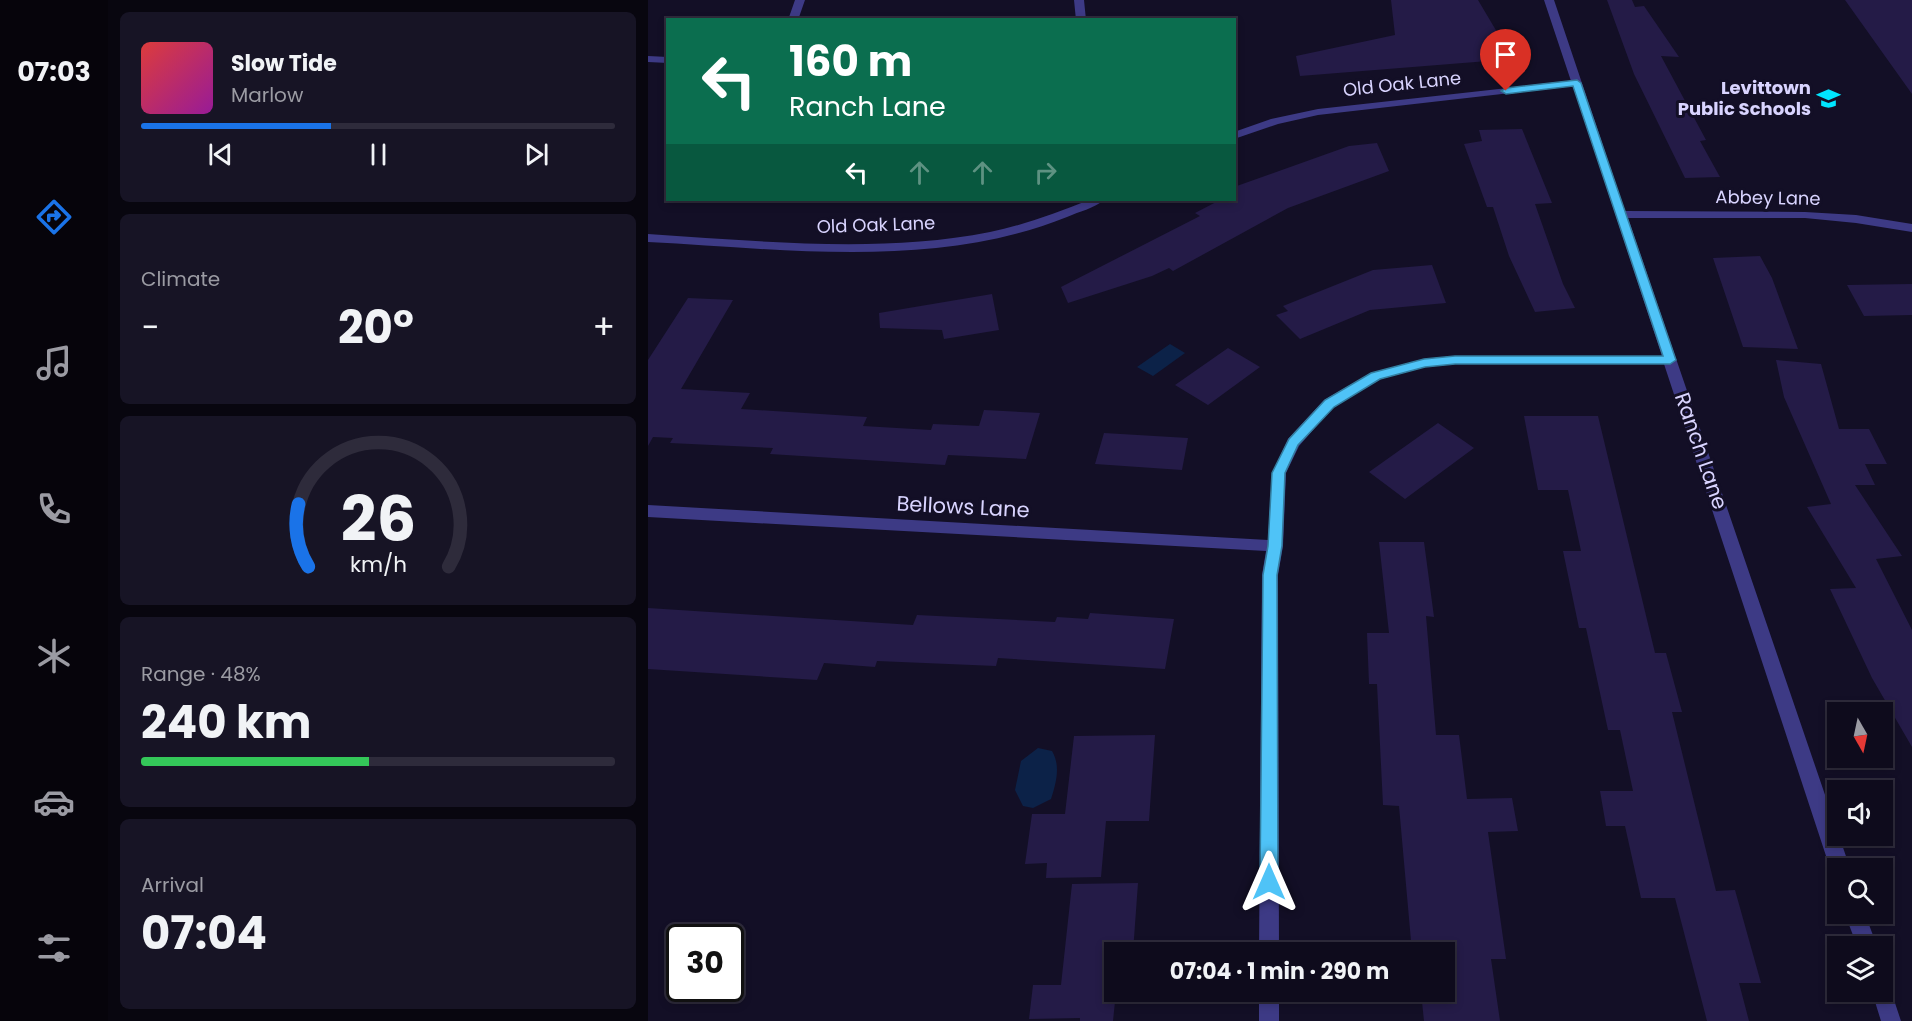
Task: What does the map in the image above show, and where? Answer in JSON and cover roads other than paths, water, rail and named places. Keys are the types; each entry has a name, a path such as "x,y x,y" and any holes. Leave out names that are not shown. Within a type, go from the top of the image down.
{"street":[{"path":"794,18 800,0"},
{"path":"1079,0 1081,18"},
{"name":"Ranch Lane","path":"1549,0 1837,858"},
{"path":"648,59 666,60"},
{"name":"Old Oak Lane","path":"1236,135 1275,121 1318,112 1577,83"},
{"name":"Old Oak Lane","path":"648,238 864,248 905,246 987,235 1040,222 1095,201"},
{"name":"Abbey Lane","path":"1622,214 1805,215 1856,219 1912,228"},
{"path":"1269,942 1270,575 1275,546 1279,473 1293,443 1329,404 1376,376 1424,363 1455,360 1670,360"},
{"name":"Bellows Lane","path":"648,511 1275,546"},
{"path":"1269,1002 1269,1021"},
{"path":"1885,1002 1892,1021"}],"water":[{"path":"1170,344 1185,353 1153,376 1137,367"},
{"path":"1038,748 1052,751 1057,775 1051,799 1033,808 1023,806 1015,790 1021,761"}],"place":[{"name":"Levittown Public Schools","path":"1829,98"}]}
